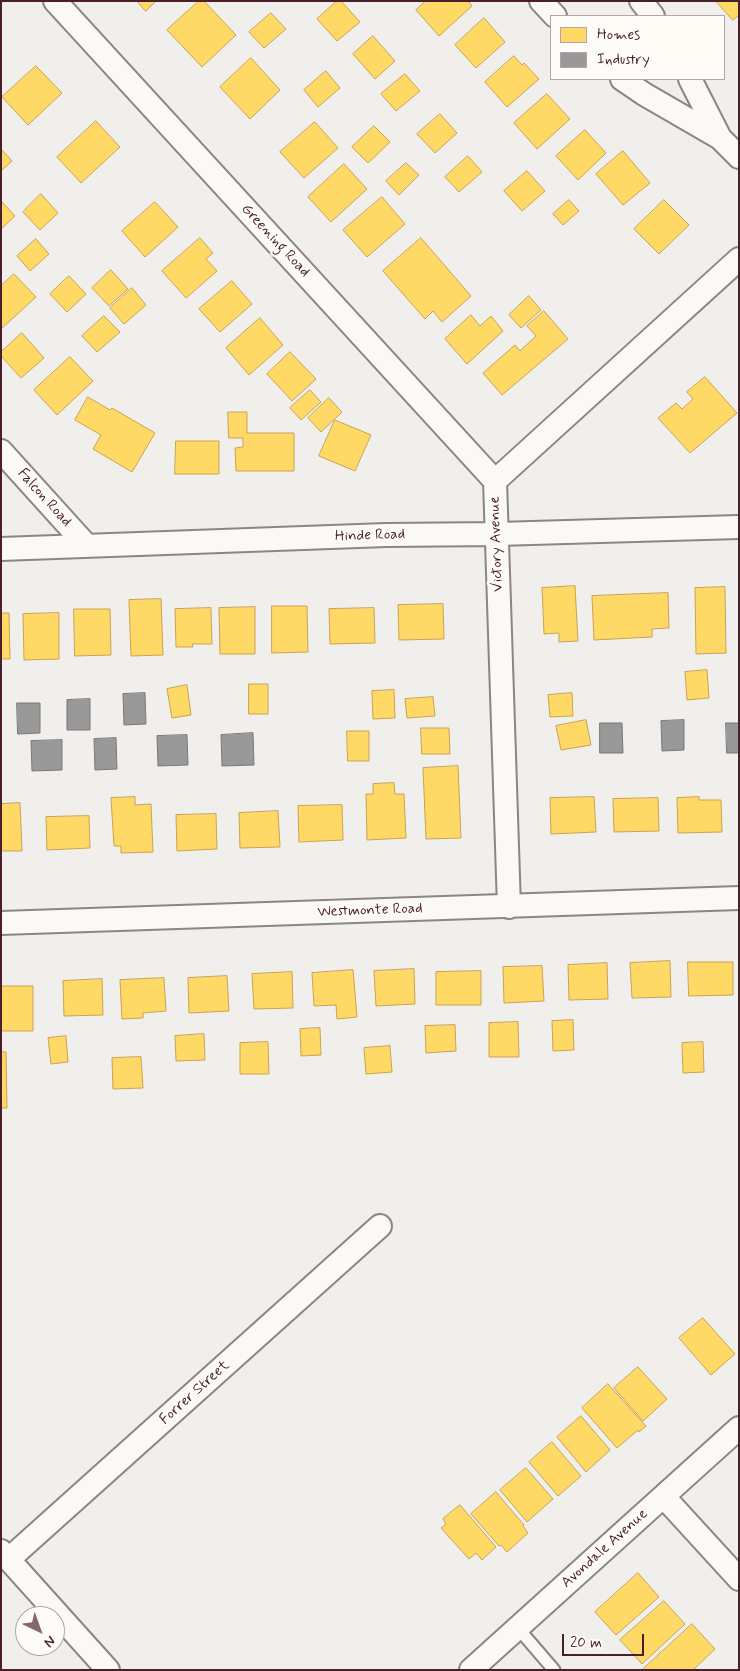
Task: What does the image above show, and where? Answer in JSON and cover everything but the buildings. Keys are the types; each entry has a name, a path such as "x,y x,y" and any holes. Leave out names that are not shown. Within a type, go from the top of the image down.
{"street":[{"name":"Greening Road","path":"55,1 495,482"},
{"path":"541,1 554,15"},
{"path":"641,1 652,15"},
{"path":"623,80 720,138 739,157"},
{"path":"691,80 720,138"},
{"name":"Victory Avenue","path":"510,907 495,482 739,259"},
{"name":"Falcon Road","path":"1,451 87,546"},
{"name":"Hinde Road","path":"1,549 386,535 497,534 739,526"},
{"name":"Westmonte Road","path":"1,923 739,898"},
{"name":"Forrer Street","path":"5,1555 380,1226"},
{"name":"Avondale Avenue","path":"471,1670 739,1428"},
{"path":"664,1497 739,1579"},
{"path":"5,1555 108,1670"}],"lane":[{"path":"517,1627 554,1670"}]}
